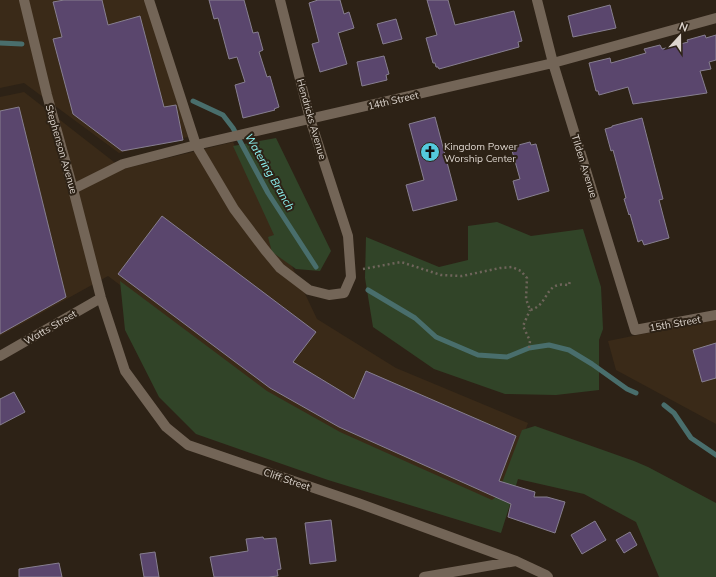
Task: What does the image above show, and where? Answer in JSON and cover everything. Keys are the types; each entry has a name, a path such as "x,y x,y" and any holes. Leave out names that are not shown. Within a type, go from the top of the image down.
{"street":[{"name":"Stephenson Avenue","path":"24,0 46,95 73,189 101,298"},
{"path":"149,0 196,145"},
{"name":"Hendricks Avenue","path":"196,145 234,209 280,268 309,290 329,295 344,293 351,277 348,236 310,119 280,0"},
{"name":"Tilden Avenue","path":"537,0 553,63 635,330"},
{"name":"14th Street","path":"73,189 123,164 247,133 553,63 716,18"},
{"name":"Watts Street","path":"0,356 101,298"},
{"name":"Cliff Street","path":"101,298 125,371 166,427 188,445 358,503 516,561 548,577"},
{"name":"15th Street","path":"635,330 716,316"},
{"path":"424,577 516,561"}],"path":[{"path":"350,270 373,268 401,262 441,275 462,276 512,267 521,271 527,278 526,299 530,310 523,326 530,341 529,348"},
{"path":"530,310 536,309 545,301 548,291 558,285 569,285 570,281"}],"shaded area":[{"path":"0,0 146,0 188,137 119,153 24,83 0,88"},
{"path":"24,92 123,169 233,142 317,319 396,368 528,423 495,510 292,414 108,276 0,336 0,97"},
{"path":"716,319 716,424 616,370 608,341"}],"green space":[{"path":"276,138 331,251 320,271 296,269 272,252 268,237 274,235 233,146"},
{"path":"497,222 531,236 583,229 601,287 603,329 599,340 599,390 556,395 505,394 434,369 373,327 365,278 366,237 439,267 468,260 468,226"},
{"path":"120,281 267,391 340,432 492,500 497,496 522,430 535,426 648,467 716,503 716,577 659,577 636,522 584,494 518,479 501,533 328,480 196,434 159,397 125,330"}],"building":[{"path":"64,0 102,0 108,25 140,16 164,107 176,105 183,140 122,151 73,114 53,39 62,37 53,2"},
{"path":"209,0 244,0 253,33 258,32 263,50 259,52 267,77 270,76 279,107 274,109 275,110 243,118 235,85 245,82 237,57 229,59 218,18 214,19"},
{"path":"318,0 340,0 344,14 349,12 354,28 338,33 347,64 320,72 312,44 319,42 309,3"},
{"path":"427,0 448,0 455,25 514,11 522,41 518,42 519,47 439,69 436,67 435,63 433,63 426,38 437,35"},
{"path":"610,5 616,28 573,37 568,16"},
{"path":"396,19 402,39 383,44 377,24"},
{"path":"705,35 706,38 716,35 716,60 709,62 711,69 700,71 707,93 633,104 628,87 599,95 598,91 596,91 589,63 610,58 611,63 646,53 644,49 660,45 662,49 688,42 687,40"},
{"path":"384,56 389,74 386,75 387,80 362,86 357,62"},
{"path":"19,107 66,297 0,334 0,111"},
{"name":"Kingdom Power Worship Center","path":"435,117 457,200 413,211 406,185 424,180 409,124"},
{"path":"642,118 663,199 659,200 669,238 644,245 642,240 638,242 624,199 626,198 613,150 611,151 605,129"},
{"path":"530,142 531,145 536,144 549,191 518,200 513,181 520,179 511,147"},
{"path":"162,216 316,332 293,362 354,399 366,371 516,436 499,481 535,492 534,497 547,497 565,502 555,533 508,517 511,504 339,427 270,388 118,274"},
{"path":"716,343 716,378 702,382 693,350"},
{"path":"14,392 25,412 0,425 0,399"},
{"path":"331,520 336,561 310,564 305,523"},
{"path":"595,521 606,540 582,554 571,535"},
{"path":"630,532 637,545 624,553 616,540"},
{"path":"263,537 264,539 276,538 281,569 277,570 278,576 214,577 210,557 248,551 246,539"},
{"path":"155,552 159,577 144,577 140,554"},
{"path":"59,563 62,577 19,577 19,569"}],"waterway":[{"name":"Watering Branch","path":"0,43 22,44"},
{"name":"Watering Branch","path":"193,101 223,115 233,128 268,193 316,267"},
{"name":"Watering Branch","path":"368,290 415,318 436,337 478,355 507,357 529,348 549,345 569,350 592,364 627,389 636,393"},
{"name":"Watering Branch","path":"664,405 674,413 691,438 716,455"}],"place":[{"name":"Kingdom Power Worship Center","path":"430,152"}]}
